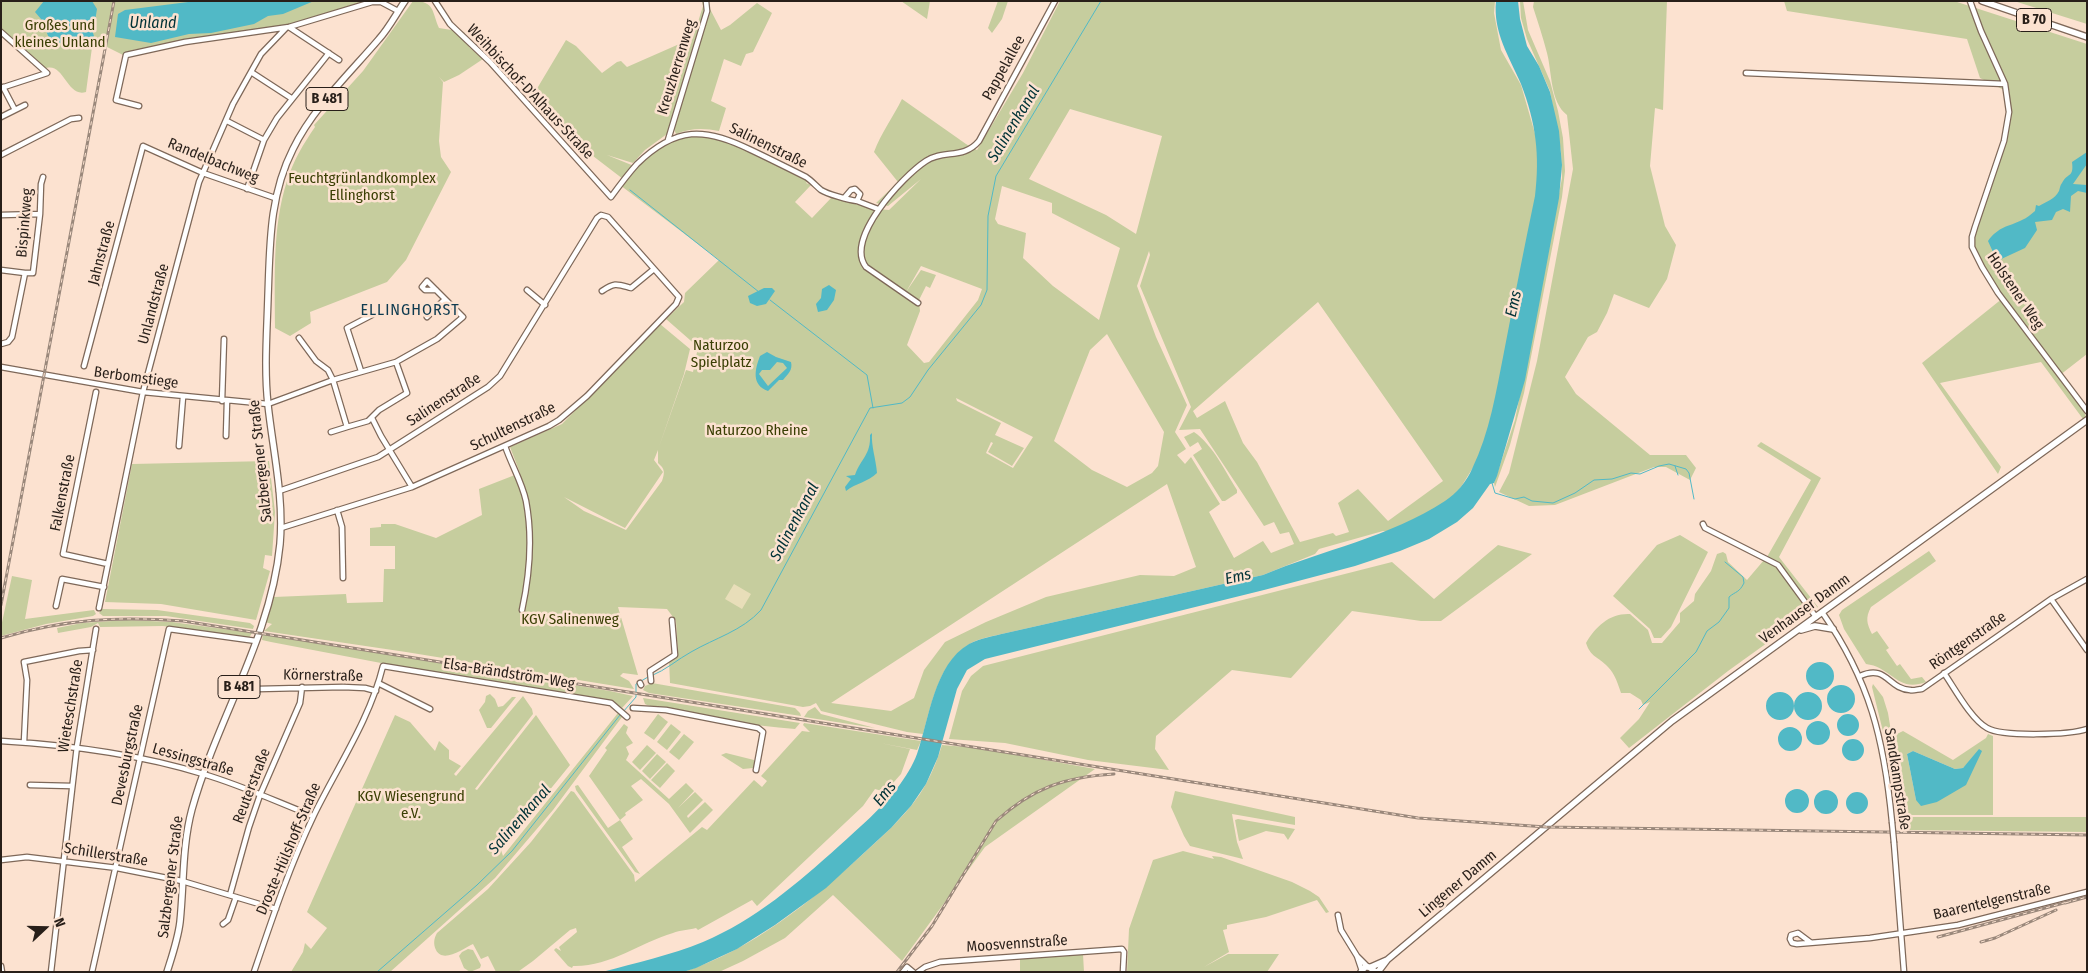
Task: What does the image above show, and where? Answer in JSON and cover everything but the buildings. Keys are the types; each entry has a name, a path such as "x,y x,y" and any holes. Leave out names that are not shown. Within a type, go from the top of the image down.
{"main road":[{"name":"Salzbergener Straße","path":"167,972 180,924 182,881 188,826 204,774 256,641 275,578 281,528 279,491 268,404 267,333 271,231 275,198 291,152 308,124 383,35 405,1"},
{"name":"B 70","path":"1982,1 2087,37"},
{"name":"Venhauser Damm","path":"1546,827 1672,721 2087,420"},
{"path":"1786,638 1808,627 1833,629"},
{"name":"Lingener Damm","path":"1362,971 1373,969 1387,960 1546,827"}],"street":[{"name":"Weihbischof-D'Alhaus-Straße","path":"435,1 450,24 490,62 611,197"},
{"name":"Kreuzherrenweg","path":"668,140 707,11 706,1"},
{"name":"Pappelallee","path":"878,209 908,176 928,159 964,153 974,147 1055,1"},
{"name":"Holstener Weg","path":"1970,1 2005,84 2009,112 2007,132 1975,227 1972,237 1972,248 1976,258 1998,293 2087,411"},
{"path":"139,106 116,100 126,55 185,42 288,27 372,2 381,2 398,11"},
{"path":"288,27 339,60"},
{"name":"Unlandstraße","path":"99,608 143,392 203,173 233,104 261,54 288,27"},
{"path":"1,32 47,73 2,88 15,110"},
{"path":"247,188 264,140 291,98 329,53"},
{"path":"251,72 291,98"},
{"path":"1746,73 2005,84"},
{"path":"1,117 25,105"},
{"path":"1,156 71,119 78,118"},
{"path":"227,121 264,140"},
{"name":"Salinenstraße","path":"611,197 636,165 668,140 694,133 720,136 786,166 810,179 822,191 878,209"},
{"name":"Randelbachweg","path":"143,146 203,173 275,198"},
{"name":"Jahnstraße","path":"84,366 143,146"},
{"name":"Bispinkweg","path":"1,344 8,342 12,337 25,273 33,273 43,177"},
{"name":"Salinenstraße","path":"845,197 851,190 855,189 860,194 857,201"},
{"path":"878,209 860,247 862,261 871,271 918,303"},
{"path":"1,215 40,214"},
{"name":"Salinenstraße","path":"279,491 378,457 488,387 500,376 597,218 602,214"},
{"name":"Schultenstraße","path":"281,528 412,487 559,420 587,396 679,300 678,295 608,217 602,214"},
{"path":"602,291 618,284 631,288 654,269"},
{"path":"1,270 25,273"},
{"path":"268,404 333,380 396,362 437,339 463,317 436,290"},
{"path":"527,290 545,305"},
{"path":"427,317 445,300"},
{"path":"361,371 347,328 372,314"},
{"path":"299,338 316,361 328,370 333,380 347,427"},
{"path":"224,339 226,436"},
{"path":"331,432 368,421 379,410 406,393 396,362"},
{"name":"Berbomstiege","path":"1,367 143,392 268,404"},
{"name":"Falkenstraße","path":"96,392 64,554 108,564"},
{"path":"179,446 183,397"},
{"path":"372,418 412,487"},
{"path":"504,446 526,499 530,531 531,558 522,610"},
{"path":"337,510 342,527 343,578"},
{"path":"1703,524 1705,528 1778,565 1816,617"},
{"name":"Röntgenstraße","path":"1860,676 1868,672 1878,672 1901,688 1909,690 1922,689 2051,599 2087,578"},
{"path":"56,606 62,579 104,586"},
{"path":"2051,599 2087,650"},
{"name":"Sandkampstraße","path":"1822,612 1860,676 1880,738 1892,822 1904,972"},
{"path":"651,678 652,670 675,655 672,620"},
{"name":"Wieteschstraße","path":"51,972 77,746 96,629"},
{"name":"Devesburgstraße","path":"92,972 117,868 139,758 170,629 256,641"},
{"path":"24,742 27,689 24,662 93,650"},
{"name":"Droste-Hülshoff-Straße","path":"254,972 276,909 313,816 366,714 376,691 383,666"},
{"name":"Elsa-Brändström-Weg","path":"383,666 611,703 627,717"},
{"path":"1944,674 1974,716 1992,730 2071,734 2087,729"},
{"name":"Körnerstraße","path":"240,684 258,689 350,687 376,691"},
{"path":"378,684 430,709"},
{"name":"Reuterstraße","path":"230,895 260,795 300,703 302,687"},
{"path":"633,708 666,710 758,728 763,732 756,770"},
{"name":"Lessingstraße","path":"1,741 77,746 139,758 204,774 313,816"},
{"path":"30,785 72,786"},
{"name":"Schillerstraße","path":"1,860 27,856 117,868 182,881 276,909"},
{"name":"Baarentelgenstraße","path":"1901,933 1958,924 2087,892"},
{"path":"223,924 228,920 236,897"},
{"path":"1338,915 1341,930 1357,956 1362,971"},
{"path":"1810,942 1870,938 1901,933"},
{"name":"Moosvennstraße","path":"918,972 925,966 940,962 1122,949 1124,952 1123,972"},
{"path":"1357,956 1373,969"},
{"path":"1,966 2,972"},
{"path":"905,969 914,972"}],"green space":[{"name":"Großes und kleines Unland","path":"1,1 369,1 294,24 133,50 123,55 93,40 86,92 79,92 74,90 56,70 51,68 44,69 1,32"},
{"name":"Feuchtgrünlandkomplex Ellinghorst","path":"413,1 425,3 432,8 439,28 464,32 468,39 469,47 483,59 459,75 444,82 439,77 443,82 439,141 441,157 451,172 406,260 387,282 310,312 311,323 290,336 275,328 275,253 282,199 289,174 315,127 314,125 363,71"},
{"path":"702,1 705,1 706,8 667,134 645,150 633,163 607,155 634,166 623,179 567,136 532,97 566,40 576,46 602,73 621,61 627,67 693,38 703,6"},
{"path":"901,1 930,1 927,19"},
{"path":"998,1 1008,1 1002,19 992,33 988,28"},
{"path":"1060,1 1495,1 1494,13 1501,50 1521,85 1540,151 1535,234 1494,417 1480,456 1461,487 1447,503 1389,532 1383,531 1319,549 1315,554 1263,575 991,636 976,641 958,653 943,673 923,734 907,732 821,711 816,703 803,707 670,683 669,660 678,655 676,621 667,609 618,607 638,675 623,673 620,676 629,681 634,689 264,631 272,624 265,622 274,597 346,594 347,603 383,602 384,569 395,569 395,546 370,546 370,528 381,527 381,524 395,524 436,538 482,515 479,489 520,473 510,447 562,424 660,324 690,349 684,374 659,447 686,370 693,372 698,347 666,319 684,302 685,293 719,260 620,185 636,165 668,140 695,134 727,138 810,179 806,183 811,185 795,202 812,218 832,197 876,210 864,234 862,246 864,261 864,245 878,209 889,210 921,179 888,206 876,203 898,182 874,152 902,99 977,150 1023,73","holes":["1070,109 1162,136 1136,234 1106,215 1029,179","1002,186 1052,203 1052,213 1120,248 1099,320 1053,286 1023,258 1026,233 998,224 995,219","1149,251 1150,255 1140,286 1191,407 1179,430 1200,429 1264,526 1274,522 1280,534 1289,532 1294,544 1271,553 1263,541 1234,558 1209,512 1220,504 1191,457 1185,464 1177,455 1186,449 1175,432 1187,405 1156,337 1137,286","921,266 982,289 978,300 929,362 924,363 907,345 920,311 919,300 926,286 930,288 936,275 921,270 906,292","1318,302 1443,481 1388,521 1358,489 1338,503 1349,532 1336,536 1333,533 1300,542 1257,462 1243,443 1225,401 1197,418 1193,411","1107,334 1164,432 1158,466 1152,473 1127,487 1092,470 1054,441 1090,350","956,398 1033,437 1013,468 986,453 991,442 993,443 988,452 1012,466 1024,448 995,435 1001,423 957,401","658,450 658,463 664,471 662,481 626,530 584,511 564,497 625,528 663,472 654,460","1167,484 1196,567 1174,576 1140,575 1046,597 986,622 945,642 924,670 914,698 891,711 831,703","531,532 532,557 524,610 520,611"]},
{"path":"1520,1 1523,1 1528,30 1550,81 1558,111 1563,138 1565,171 1562,197 1524,393 1510,445 1495,487 1494,483 1515,420 1562,178 1561,152 1550,91 1527,39 1521,18"},
{"path":"1534,1 1667,1 1663,110 1655,108 1650,166 1665,226 1676,245 1667,279 1649,308 1614,294 1597,332 1588,337 1565,377 1576,394 1650,455 1686,455 1696,468 1690,480 1666,467 1654,467 1555,505 1529,506 1499,492 1509,473 1537,361 1573,169 1567,115 1557,102 1552,86 1547,53 1533,7"},
{"path":"1784,1 1954,1 2087,44 2087,354 2060,375 2086,417 2083,419 2041,362 1940,383 2001,467 1998,474 1922,363 2003,298 1973,247 1972,237 2008,132 2008,92 1980,78 1967,39 1787,11"},
{"path":"2014,1 2087,1 2087,24"},
{"path":"757,3 772,13 753,52 746,54 741,66 724,59 711,101 726,108 719,131 697,129 676,134 674,129 710,9 721,30"},
{"path":"1194,432 1213,451 1237,490 1237,493 1225,501 1222,501 1193,455 1202,449 1198,442 1190,447 1184,437"},
{"path":"1761,442 1821,478 1779,557 1818,607 1813,610 1780,566 1767,557 1811,480 1757,446"},
{"path":"269,461 275,512 272,556 265,555 263,568 270,571 256,620 161,604 105,602 132,464"},
{"path":"1680,535 1708,552 1671,627 1661,638 1654,638 1650,629 1613,596 1657,545"},
{"path":"1498,545 1532,554 1441,621 1421,621 1352,611 1291,678 1232,670 1156,736 1155,749 1169,770 1088,760 1005,743 949,739 962,691 971,676 983,666 1392,562 1434,599"},
{"path":"1929,551 1936,561 1871,607 1867,618 1872,634 1877,631 1889,648 1886,650 1897,666 1900,664 1911,679 1922,677 1926,682 1916,685 1908,684 1901,682 1875,666 1866,664 1844,629 1839,615 1842,610"},
{"path":"1723,552 1726,554 1728,562 1747,580 1764,560 1775,566 1810,612 1728,671 1629,748 1620,738 1639,719 1650,702 1643,705 1641,700 1630,693 1621,693 1613,673 1593,654 1586,643 1594,631 1610,618 1630,614 1648,630 1652,643 1662,643 1680,622 1680,613 1694,601 1695,594 1711,571 1717,554"},
{"path":"12,576 32,580 25,619 94,610 96,614 46,624 1,636 1,627"},
{"path":"102,609 157,610 250,623 254,626 253,629 166,616 103,616 99,613"},
{"path":"127,620 172,622 252,633 249,638 163,626 100,627 98,623 91,627 58,633 57,628 82,623"},
{"path":"263,634 633,696 622,708 615,703 599,698 381,663 271,642 262,640"},
{"path":"652,683 795,708 801,716 649,693 643,690 645,686"},
{"path":"1873,684 1883,697 1888,713 1905,817 2087,817 2087,832 1900,830 1894,776 1872,687"},
{"path":"490,694 495,699 498,707 503,706 512,697 516,697 491,728 487,728 479,710 485,702 486,696"},
{"name":"KGV Wiesengrund e.V.","path":"523,696 532,709 533,714 475,789 477,790 536,715 570,765 501,850 503,856 618,713 622,717 553,810 495,878 390,972 291,972 303,952 305,943 311,949 327,928 307,912 395,715 410,722 435,751 439,741 449,750 449,759 461,766 454,774 456,776"},
{"path":"643,698 800,723 795,729 715,718 665,707 650,706 645,704"},
{"path":"815,707 821,714 875,728 804,717 808,711"},
{"path":"658,714 668,722 654,740 644,733"},
{"path":"804,723 921,741 917,750 880,743 910,749 901,774 885,792 875,789 863,806 757,906 752,900 698,930 696,928 676,932 660,937 612,959 599,963 573,966 572,968 554,950 556,948 561,951 559,947 577,932 576,928 570,930 519,971 496,972 488,956 481,959 473,944 454,954 443,956 436,950 434,941 437,933 488,889 531,842 571,791 574,792 634,875 635,882 702,827 707,830 754,780 762,787 767,781 761,776 802,731 810,732 803,725"},
{"path":"624,724 628,727 626,733 633,743 626,747 629,754 626,760 669,799 686,783 694,791 678,808 695,792 703,800 687,816 688,818 705,802 713,810 690,833 669,804 641,779 631,786 643,800 625,813 626,815 620,820 589,776 607,750 605,748"},
{"path":"671,724 681,732 667,750 657,742"},
{"path":"1903,731 1953,760 1986,738 1988,734 1993,736 1993,815 1907,815 1893,736","holes":["1913,751 1955,769 1963,768 1970,761 1937,802 1916,800 1907,754"]},
{"path":"684,734 694,742 679,760 669,752"},
{"path":"647,745 656,753 640,770 632,762"},
{"path":"942,745 978,748 1095,769 985,847 902,961 833,895 785,938 743,961 719,972 683,972 708,963 756,938 801,907 843,872 906,812 929,779"},
{"path":"726,753 754,760 756,764 753,768 743,769 721,755"},
{"path":"657,754 666,762 650,779 642,771"},
{"path":"667,763 675,771 660,788 651,780"},
{"path":"578,785 608,828 620,820 633,839 622,847 640,874 635,872 575,786"},
{"path":"1175,791 1295,817 1295,825 1232,814 1237,842 1243,859 1190,846 1171,807"},
{"path":"1235,820 1295,829 1288,840 1284,834 1266,831 1239,841"},
{"path":"1183,851 1214,859 1212,856 1221,857 1292,882 1319,897 1329,912 1326,913 1317,900 1266,917 1227,925 1227,929 1223,930 1229,952 1204,967 1228,954 1279,954 1267,972 1127,972 1129,929 1153,860"},
{"path":"468,949 473,950 481,965 480,968 470,972 464,968 459,956"},
{"path":"1083,954 1084,972 1020,972 1020,958"}],"sand":[{"path":"734,584 751,594 742,609 725,599"}],"water":[{"name":"Unland","path":"44,1 92,1 97,9 94,36 78,45 67,45 49,38 41,19 35,12"},
{"name":"Unland","path":"196,1 314,1 283,14 268,16 254,24 211,33 189,34 151,43 115,37 118,14 125,10"},
{"name":"Ems","path":"1496,1 1518,1 1520,19 1527,46 1539,66 1550,92 1559,131 1562,165 1559,198 1525,380 1497,476 1494,483 1490,484 1473,508 1457,522 1429,539 1355,566 985,659 967,670 957,689 938,757 926,784 911,806 891,828 826,888 775,925 737,949 696,968 683,972 602,972 678,951 722,933 775,900 824,860 877,810 903,780 917,754 940,679 957,653 969,644 992,636 1263,575 1379,534 1424,513 1445,501 1457,491 1470,474 1492,412 1535,196 1537,153 1533,126 1521,84 1499,34"},
{"path":"2087,152 2087,164 2073,184 2087,185 2087,193 2078,191 2071,196 2070,212 2063,209 2056,212 2052,220 2035,222 2037,230 2025,248 1997,261 1988,241 1992,236 2000,230 2026,218 2035,211 2036,205 2039,206 2055,196 2061,184 2071,173 2072,162"},
{"path":"829,285 836,290 834,300 827,310 818,312 816,304 821,298 822,289"},
{"path":"764,288 772,288 775,291 766,304 757,306 750,303 748,296"},
{"path":"767,352 791,362 791,370 788,374 768,391 759,385 757,381 756,371 760,356","holes":["777,362 783,363 787,368 768,386 759,374 762,370 770,370"]},
{"path":"872,433 877,473 846,491 845,487 851,479 846,476 855,475 867,452"},
{"path":"1820,662 1830,666 1834,676 1830,686 1820,690 1810,686 1806,676 1810,666"},
{"path":"1841,685 1851,689 1855,699 1851,709 1841,713 1831,709 1827,699 1831,689"},
{"path":"1780,692 1790,696 1794,706 1790,716 1780,720 1770,716 1766,706 1770,696"},
{"path":"1808,692 1818,696 1822,706 1818,716 1808,720 1798,716 1794,706 1798,696"},
{"path":"1844,714 1852,714 1859,721 1859,729 1852,736 1844,736 1837,729 1837,721"},
{"path":"1818,721 1823,722 1829,728 1829,738 1823,744 1818,745 1813,744 1807,738 1806,733 1807,728 1813,722"},
{"path":"1790,727 1795,728 1801,734 1801,744 1795,750 1790,751 1785,750 1779,744 1778,739 1779,734 1785,728"},
{"path":"1849,739 1857,739 1864,746 1864,754 1857,761 1849,761 1842,754 1842,746"},
{"path":"1979,749 1982,751 1966,785 1937,802 1921,806 1916,800 1907,754 1913,751 1955,769 1963,768"},
{"path":"1797,789 1802,790 1808,796 1808,806 1802,812 1797,813 1792,812 1786,806 1785,801 1786,796 1792,790"},
{"path":"1826,790 1831,791 1837,797 1837,807 1831,813 1826,814 1821,813 1815,807 1814,802 1815,797 1821,791"},
{"path":"1853,792 1861,792 1868,799 1868,807 1861,814 1853,814 1846,807 1846,799"}],"waterway":[{"name":"Salinenkanal","path":"651,676 691,652 737,629 761,610 870,408 902,403 910,397 928,370 981,305 987,290 988,216 996,176 1101,1"},
{"path":"630,190 759,292"},
{"path":"770,300 867,375 873,408"},
{"path":"1492,483 1495,493 1515,499 1524,497 1532,501 1553,503 1575,493 1594,480 1612,479 1631,473 1640,474 1669,464 1686,469 1689,473 1694,499"},
{"path":"1675,466 1678,475"},
{"path":"1639,709 1696,652 1707,631 1719,622 1729,608 1729,597 1739,590 1744,583 1743,577 1725,562"},
{"name":"Salinenkanal","path":"623,712 636,697 636,684 648,677"},
{"name":"Salinenkanal","path":"377,972 477,885 512,851 620,715"}],"railway":[{"path":"1,605 114,1"},
{"path":"1,638 47,627 91,620 183,621 1418,818 1546,827 2087,835"},
{"path":"897,972 932,926 996,821 1023,800 1050,786 1064,781 1114,774"},
{"path":"2065,903 2087,897"},
{"path":"1938,937 2071,901"},
{"path":"1981,942 1995,938 2056,910"}],"district":[{"name":"ELLINGHORST","path":"410,311"}],"park label":[{"name":"Naturzoo Spielplatz","path":"721,354"},
{"name":"Naturzoo Rheine","path":"757,431"},
{"name":"KGV Salinenweg","path":"570,620"}]}
